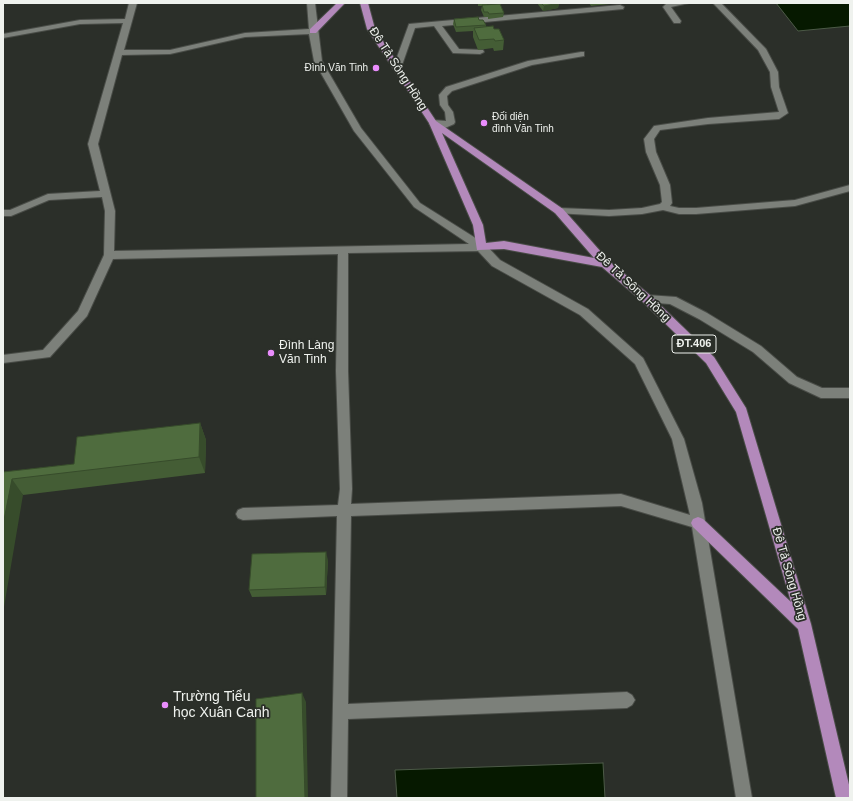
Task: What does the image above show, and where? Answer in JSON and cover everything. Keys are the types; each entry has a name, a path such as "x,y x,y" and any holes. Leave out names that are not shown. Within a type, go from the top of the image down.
{"main road":[{"path":"313,31 341,3"},
{"name":"Đê Tả Sông Hồng","path":"364,3 371,29 433,123 559,211 605,264 647,299 710,360 742,411 804,624 844,798"},
{"path":"433,123 478,225 481,247 504,245 605,264"},
{"path":"698,523 804,624"}],"street":[{"path":"3,360 46,354 83,313 109,255 110,211 93,144 133,3"},
{"path":"311,3 313,31 318,61 357,129 417,205 481,247 496,263 584,312 639,361 678,440 694,503 744,798"},
{"path":"583,3 588,10"},
{"path":"677,21 666,7 671,4 685,3"},
{"path":"663,207 667,203 665,185 651,152 649,139 657,128 708,120 776,116 784,113 775,86 774,72 762,49 717,3"},
{"path":"396,68 412,26 620,7"},
{"path":"3,36 80,22 129,21"},
{"path":"436,23 456,51 480,52"},
{"path":"119,53 170,52 245,34 313,31"},
{"path":"433,123 445,125 451,122 449,112 444,105 443,95 450,89 531,63 581,54"},
{"path":"559,211 609,213 642,211 663,207 679,211 696,211 795,203 850,188"},
{"path":"3,213 11,213 48,197 106,194"},
{"path":"109,255 481,247"},
{"path":"339,798 344,511 346,483 342,372 343,251"},
{"path":"647,299 672,300 703,316 757,349 793,380 821,393 850,393"},
{"path":"243,514 621,500 698,523"},
{"path":"341,712 627,700"}],"shaded area":[{"path":"776,3 850,3 850,26 798,31"},
{"path":"603,763 605,798 397,798 395,770"}],"building":[{"path":"541,3 559,3 544,6"},
{"path":"500,4 504,13 489,14 488,12 484,12 482,5"},
{"path":"478,17 479,20 483,20 486,25 456,27 454,19"},
{"path":"493,26 494,29 499,29 504,40 479,40 474,28"},
{"path":"200,423 199,457 12,479 3,525 3,472 74,464 77,437"},
{"path":"326,552 325,587 249,590 252,554"},
{"path":"302,693 305,798 256,798 256,699"}],"place":[{"name":"Đình Văn Tinh","path":"376,68"},
{"name":"Đối diện đình Văn Tinh","path":"484,123"},
{"name":"Đình Làng Văn Tinh","path":"271,353"},
{"name":"Trường Tiểu học Xuân Canh","path":"165,705"}]}
